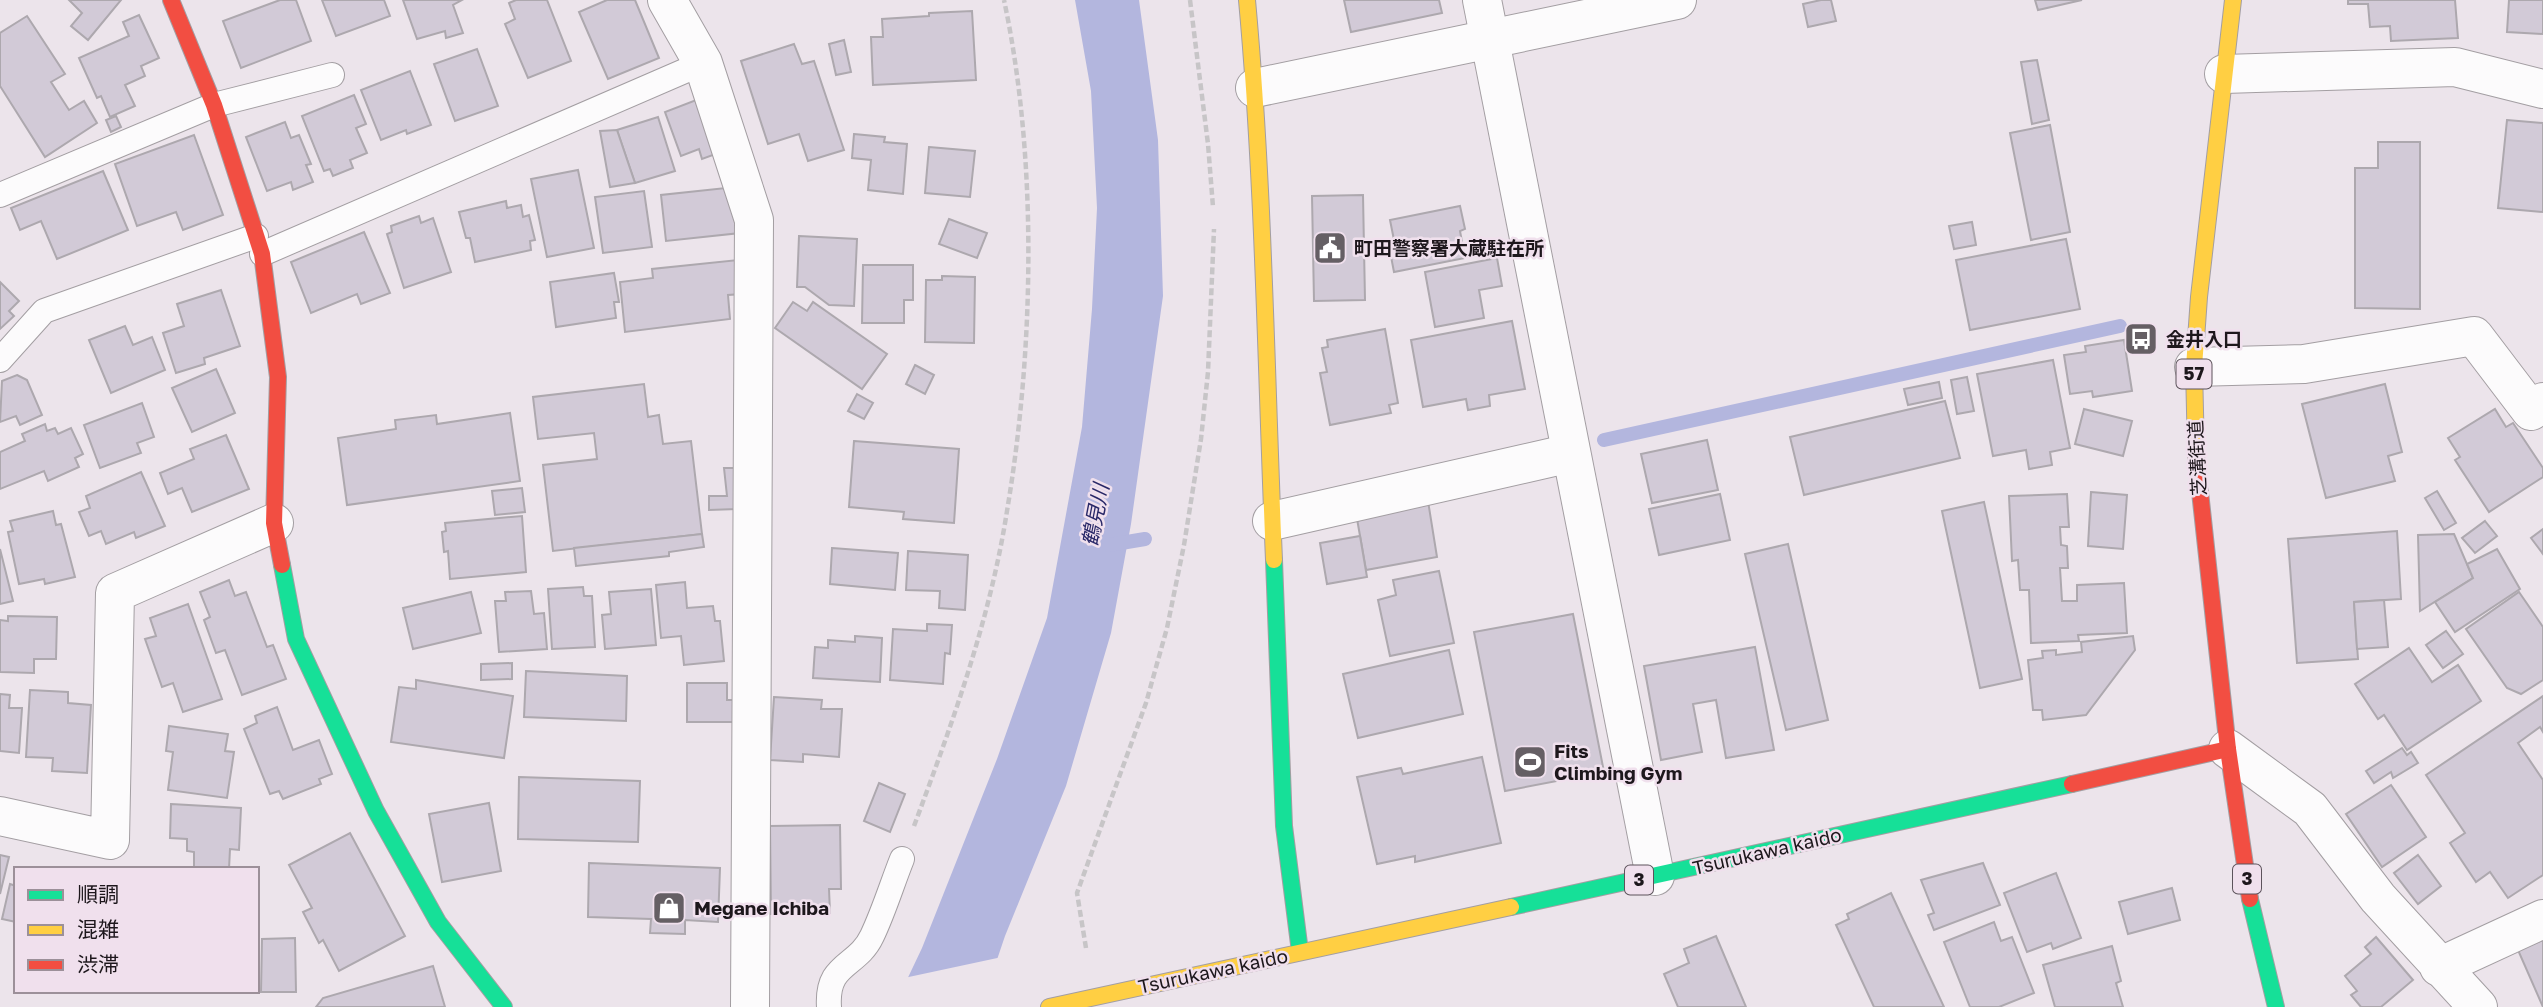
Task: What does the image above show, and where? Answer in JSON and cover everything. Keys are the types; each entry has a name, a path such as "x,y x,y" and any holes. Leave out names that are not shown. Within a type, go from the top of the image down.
{"main road":[{"path":"171,0 214,105 259,245 278,377 274,523 296,639 376,811 438,922 505,1007"},
{"path":"1247,0 1255,88 1268,346 1284,826 1300,952"},
{"name":"芝溝街道","path":"2228,748 2196,471 2194,367 2199,298 2233,0"},
{"name":"Tsurukawa kaido","path":"1049,1007 1124,999 1300,952 2228,748"},
{"name":"3","path":"2228,748 2249,893 2276,1007"}],"street":[{"path":"667,0 703,63 754,220 750,1007"},
{"path":"1482,0 1655,876"},
{"path":"1255,88 1677,0"},
{"path":"2224,74 2455,67 2543,89"},
{"path":"2194,367 2304,364 2474,336 2531,411 2543,402"},
{"path":"1272,521 1571,453"},
{"path":"0,816 110,841 115,593 274,523"},
{"path":"2228,748 2310,809 2378,898 2478,1007"},
{"path":"2439,967 2543,919"}],"lane":[{"path":"0,360 44,311 259,245 703,63"},
{"path":"0,195 214,105 332,75"},
{"path":"829,1007 831,982 838,971 863,950 872,938 902,859"}],"path":[{"path":"902,859 957,712 985,611 1007,512 1017,432 1026,333 1027,203 1015,52 1004,0"},
{"path":"1190,0 1208,144 1213,212"},
{"path":"1086,948 1077,893 1146,703 1167,628 1184,545 1202,439 1208,372 1214,225"}],"water":[{"name":"鶴見川","path":"1075,0 1139,0 1158,140 1163,296 1131,524 1111,633 1066,786 1005,936 981,1007 894,1007 922,948 997,759 1047,618 1082,427 1097,208 1091,91"}],"pier":[{"path":"1002,957 985,1007 890,1007 904,978"}],"building":[{"path":"69,0 121,0 88,40 71,26 82,13"},
{"path":"280,0 296,0 311,41 241,68 223,21"},
{"path":"322,0 384,0 390,16 336,36"},
{"path":"403,0 462,0 453,5 463,33 446,38 445,31 417,39"},
{"path":"516,0 547,0 571,61 528,78 505,24 515,19 509,3"},
{"path":"607,0 635,0 659,58 608,79 579,12"},
{"path":"1344,0 1439,0 1442,13 1351,32"},
{"path":"1831,0 1836,21 1808,27 1803,4"},
{"path":"2035,0 2082,0 2038,10"},
{"path":"2348,0 2455,0 2458,38 2391,41 2390,26 2370,27 2368,4 2348,4"},
{"path":"2509,0 2543,0 2543,34 2507,32"},
{"path":"972,11 976,80 873,85 871,37 883,37 882,19"},
{"path":"139,15 159,58 141,66 145,76 125,85 135,106 110,117 101,96 97,98 79,58 129,36 123,22"},
{"path":"27,16 65,74 51,82 69,110 84,101 97,123 45,157 0,86 0,33"},
{"path":"844,40 851,72 836,75 829,44"},
{"path":"794,44 802,64 814,61 844,150 808,161 799,134 768,144 741,61"},
{"path":"477,49 498,106 455,121 434,64"},
{"path":"2037,60 2049,120 2032,124 2021,62"},
{"path":"410,71 431,125 407,134 406,130 381,140 361,90"},
{"path":"354,95 366,124 356,128 367,153 350,160 353,168 333,176 330,169 324,171 302,116"},
{"path":"704,97 724,151 702,159 699,149 681,156 665,112"},
{"path":"116,116 121,127 111,132 106,120"},
{"path":"658,117 675,171 635,183 617,130"},
{"path":"2507,120 2543,123 2543,212 2498,208"},
{"path":"285,122 291,138 299,135 311,164 306,165 313,182 293,190 291,182 267,191 246,137"},
{"path":"2050,125 2070,232 2031,240 2010,133"},
{"path":"617,130 635,183 610,187 600,131"},
{"path":"854,134 885,137 884,142 907,144 903,194 868,190 871,160 852,158"},
{"path":"194,135 223,215 183,230 176,212 137,226 115,164"},
{"path":"2378,142 2420,142 2420,309 2355,308 2355,168 2378,168"},
{"path":"929,147 975,151 970,197 925,193"},
{"path":"578,170 594,248 547,257 531,179"},
{"path":"103,171 128,230 57,259 41,221 20,230 11,208"},
{"path":"735,187 740,233 666,241 661,195"},
{"path":"644,191 652,247 603,253 595,197"},
{"path":"1363,195 1365,300 1314,301 1312,196"},
{"path":"506,201 507,208 521,205 523,217 529,215 535,240 530,241 531,250 475,262 470,238 466,238 459,212"},
{"path":"1460,206 1465,229 1460,231 1465,258 1394,272 1388,241 1394,240 1390,220"},
{"path":"419,216 421,223 433,218 451,272 404,288 387,234 392,232 391,226"},
{"path":"949,219 987,233 977,258 939,244"},
{"path":"1972,222 1976,245 1954,249 1949,226"},
{"path":"364,232 390,293 361,304 357,294 311,313 291,262"},
{"path":"799,236 857,239 854,306 829,305 805,287 797,287"},
{"path":"2066,239 2080,309 1970,330 1956,260"},
{"path":"1497,258 1502,286 1479,290 1484,318 1435,327 1425,272"},
{"path":"738,260 742,294 728,295 730,319 625,332 620,282 653,278 652,269"},
{"path":"863,265 913,265 913,300 904,300 904,323 862,323"},
{"path":"614,273 619,302 614,302 616,318 556,327 550,282"},
{"path":"942,276 975,277 974,343 925,342 926,280 942,280"},
{"path":"0,282 19,301 9,311 14,316 0,329"},
{"path":"221,290 240,346 204,358 205,364 176,373 163,333 184,326 177,304"},
{"path":"793,302 807,311 813,302 887,354 862,389 775,328"},
{"path":"1512,321 1525,389 1489,395 1490,406 1468,410 1466,399 1423,407 1411,340"},
{"path":"125,326 133,345 152,337 165,370 111,393 89,340"},
{"path":"1385,329 1398,403 1389,405 1391,413 1330,425 1320,373 1327,372 1322,348 1328,347 1327,340"},
{"path":"2124,340 2132,391 2093,397 2092,391 2070,394 2064,355 2086,352 2085,346"},
{"path":"2053,360 2070,448 2050,452 2052,465 2029,469 2026,450 1993,456 1977,374"},
{"path":"915,365 934,375 925,394 906,384"},
{"path":"216,369 235,413 192,432 172,388"},
{"path":"17,375 27,380 42,415 20,425 16,416 0,422 2,381"},
{"path":"1967,377 1974,411 1957,414 1951,380"},
{"path":"1939,382 1942,398 1908,405 1904,389"},
{"path":"644,384 648,417 659,415 663,444 691,441 702,534 553,551 543,465 597,459 594,433 538,439 533,397"},
{"path":"2385,384 2402,452 2388,456 2395,481 2326,498 2302,404"},
{"path":"857,394 873,403 864,419 848,411"},
{"path":"1945,401 1960,458 1804,495 1790,437"},
{"path":"142,403 154,437 137,443 141,453 100,468 84,425"},
{"path":"2084,409 2132,421 2123,456 2075,444"},
{"path":"2495,409 2506,427 2513,423 2543,468 2543,477 2489,512 2455,460 2460,457 2448,438"},
{"path":"510,413 520,481 347,505 338,438 396,429 395,420 436,415 437,424"},
{"path":"45,424 47,431 55,428 58,434 71,428 83,454 75,458 79,467 48,481 44,471 0,489 0,452 25,441 22,434"},
{"path":"226,435 249,489 192,512 182,488 168,494 160,473 194,459 190,449"},
{"path":"1707,440 1718,490 1652,503 1641,454"},
{"path":"854,441 959,449 954,523 903,519 904,512 849,507"},
{"path":"724,468 737,468 737,509 709,510 709,496 727,496"},
{"path":"141,472 165,526 136,538 134,532 106,544 101,531 89,536 79,512 90,508 86,496"},
{"path":"522,488 525,512 495,515 492,491"},
{"path":"2437,491 2456,523 2444,530 2425,498"},
{"path":"2091,492 2127,495 2123,549 2088,546"},
{"path":"1720,494 1730,540 1659,555 1649,509"},
{"path":"2067,494 2069,527 2060,527 2061,545 2067,546 2068,568 2060,568 2062,601 2077,601 2077,585 2124,583 2127,633 2078,635 2079,641 2031,643 2029,590 2020,590 2018,560 2012,561 2009,496"},
{"path":"1428,501 1437,557 1366,570 1356,513"},
{"path":"1984,502 2022,679 1980,688 1942,511"},
{"path":"53,511 56,525 61,524 75,577 45,584 44,579 19,584 8,532 13,531 10,521"},
{"path":"522,516 526,572 450,579 448,551 444,552 442,532 446,531 445,523"},
{"path":"2485,521 2497,536 2475,553 2462,538"},
{"path":"2543,529 2543,554 2531,538"},
{"path":"2397,531 2401,599 2354,602 2358,659 2297,663 2288,539"},
{"path":"702,534 704,547 669,552 669,556 576,566 574,548"},
{"path":"2454,534 2473,578 2420,611 2418,535"},
{"path":"1360,536 1367,577 1327,584 1320,543"},
{"path":"1788,544 1828,720 1786,730 1745,554"},
{"path":"832,548 898,553 895,590 830,584"},
{"path":"0,549 13,601 0,604"},
{"path":"2497,549 2520,589 2455,632 2435,602 2473,578 2467,564"},
{"path":"908,551 968,555 965,610 939,608 940,591 906,590"},
{"path":"1439,571 1454,643 1390,656 1378,600 1396,595 1393,580"},
{"path":"229,580 235,596 246,592 267,647 273,645 286,679 242,695 225,650 216,653 204,620 210,617 200,592"},
{"path":"685,582 687,608 713,606 715,621 720,621 724,661 684,665 681,636 661,638 656,585"},
{"path":"583,587 584,596 592,596 595,647 552,649 548,589"},
{"path":"651,589 656,645 605,649 602,615 611,614 609,592"},
{"path":"531,591 534,614 544,613 547,649 499,652 495,601 506,601 505,592"},
{"path":"471,592 481,633 413,649 403,608"},
{"path":"2519,592 2543,627 2543,680 2521,694 2507,688 2466,629"},
{"path":"2384,600 2388,647 2357,649 2354,602"},
{"path":"188,604 222,699 183,712 173,683 162,687 145,639 156,636 150,618"},
{"path":"1573,614 1604,772 1505,791 1474,632"},
{"path":"8,616 57,617 56,659 34,659 34,673 0,672 0,620 8,621"},
{"path":"927,624 952,625 950,654 945,653 943,684 890,680 893,629 927,631"},
{"path":"2446,631 2463,654 2443,668 2426,645"},
{"path":"855,636 882,638 880,682 813,678 815,647 828,648 828,640 855,642"},
{"path":"2133,636 2135,650 2086,715 2043,720 2042,710 2033,710 2028,660 2043,658 2042,651 2056,650 2056,655 2082,652 2081,642"},
{"path":"1755,647 1774,750 1726,758 1716,700 1693,704 1702,752 1661,760 1644,666"},
{"path":"2409,648 2432,682 2458,665 2481,701 2407,750 2384,715 2378,719 2355,684"},
{"path":"1449,650 1463,714 1358,738 1343,674"},
{"path":"512,663 512,679 481,680 481,664"},
{"path":"526,671 627,676 626,721 524,717"},
{"path":"416,680 513,696 504,758 391,742 399,687 416,689"},
{"path":"687,683 727,683 727,700 733,700 733,722 687,722"},
{"path":"30,690 68,692 68,703 91,705 87,773 52,771 53,758 26,757"},
{"path":"0,694 10,695 9,708 22,708 19,753 0,751"},
{"path":"2543,696 2543,732 2540,727 2518,743 2543,780 2543,875 2508,898 2490,872 2476,882 2450,843 2465,833 2426,775"},
{"path":"774,697 822,700 821,709 842,709 839,757 803,754 803,762 770,760"},
{"path":"277,707 293,750 319,740 332,774 319,779 321,784 283,799 279,791 270,794 244,729 257,723 255,716"},
{"path":"169,726 228,734 225,751 234,752 227,798 168,790 173,752 166,751"},
{"path":"2402,748 2407,755 2411,752 2418,763 2393,778 2391,772 2374,783 2366,771"},
{"path":"1482,757 1501,843 1415,862 1415,856 1377,864 1357,777 1401,768 1403,774"},
{"path":"519,777 640,781 638,842 518,839"},
{"path":"879,783 905,794 890,832 864,821"},
{"path":"2391,785 2426,837 2382,867 2346,814"},
{"path":"489,803 501,871 442,882 429,814"},
{"path":"171,804 241,808 239,850 230,849 229,867 194,867 194,852 187,851 187,839 170,838"},
{"path":"840,825 841,889 829,889 830,913 771,914 770,826"},
{"path":"350,833 405,936 339,971 323,940 319,943 303,912 312,908 289,865"},
{"path":"0,855 9,857 0,894"},
{"path":"2418,855 2441,886 2418,904 2394,873"},
{"path":"589,863 720,868 718,922 685,920 685,934 650,933 651,919 588,917"},
{"path":"1983,863 2000,905 1934,930 1928,915 1934,913 1921,880"},
{"path":"2056,873 2081,938 2053,949 2051,943 2027,952 2004,893"},
{"path":"10,884 14,885 14,922 2,919"},
{"path":"2172,888 2180,920 2128,934 2119,902"},
{"path":"1891,893 1944,1007 1874,1007 1836,925 1849,919 1847,914"},
{"path":"1994,922 2001,941 2012,937 2034,993 1999,1007 1970,1007 1944,942"},
{"path":"1716,936 1746,1007 1678,1007 1664,974 1689,963 1684,949"},
{"path":"2376,937 2413,980 2381,1007 2361,1007 2351,995 2357,991 2345,976 2371,954 2365,947"},
{"path":"295,938 296,992 261,992 262,939"},
{"path":"2543,940 2543,1007 2518,950"},
{"path":"2112,946 2121,981 2116,983 2123,1007 2055,1007 2043,965"},
{"path":"433,966 445,1007 316,1007 323,998"}],"waterway":[{"path":"1604,440 2120,326"},
{"name":"鶴見川","path":"1109,545 1145,539"}],"traffic: fast":[{"path":"1274,560 1284,826 1300,952"},
{"path":"282,565 296,639 376,811 438,922 504,1007"},
{"path":"1511,907 2072,784"},
{"path":"2250,899 2276,1007"}],"traffic: slow":[{"path":"1247,0 1261,210 1274,560"},
{"path":"2196,455 2194,367 2199,297 2233,0"},
{"path":"1049,1007 1511,907"}],"traffic: jam":[{"path":"171,0 214,105 262,254 278,377 274,523 282,565"},
{"path":"2196,455 2228,749 2250,899"},
{"path":"2072,784 2228,749"}],"place":[{"name":"町田警察署大蔵駐在所","path":"1330,248"},
{"name":"金井入口","path":"2141,339"},
{"name":"Fits Climbing Gym","path":"1530,762"},
{"name":"Megane Ichiba","path":"669,908"}]}
